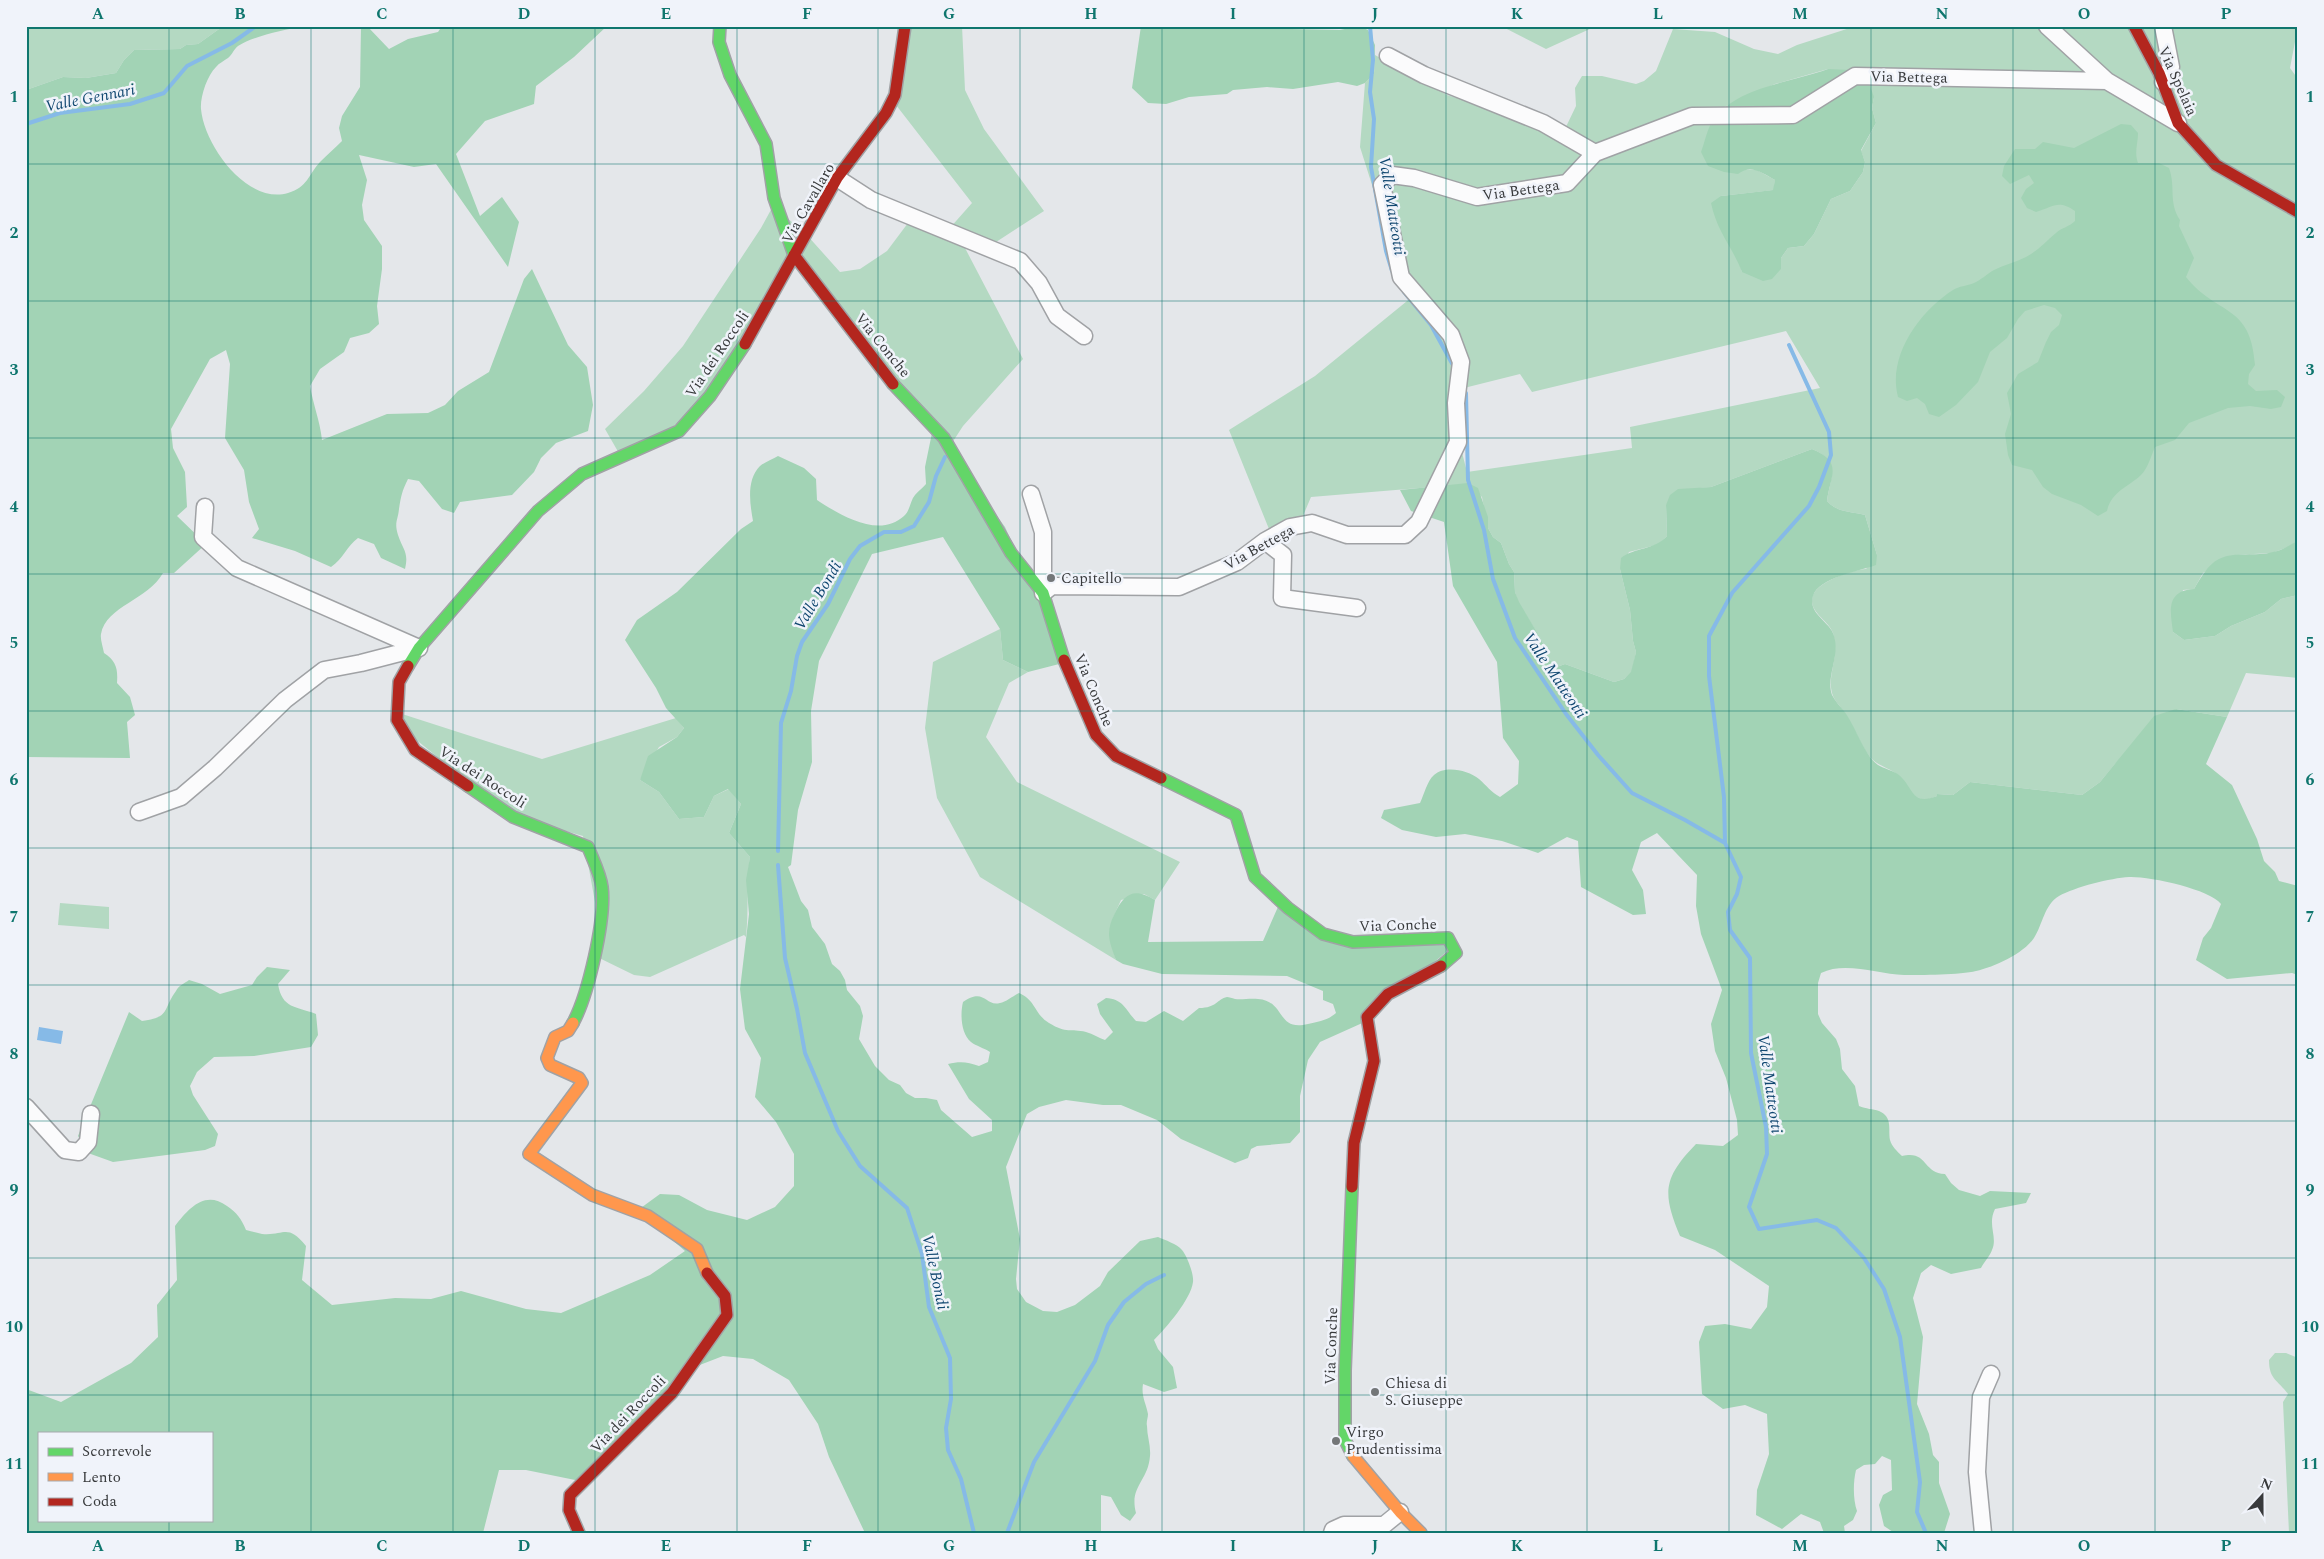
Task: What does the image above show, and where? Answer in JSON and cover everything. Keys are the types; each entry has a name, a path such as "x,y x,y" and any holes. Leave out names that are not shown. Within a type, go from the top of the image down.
{"street":[{"name":"Via Cavallaro","path":"720,26 720,42 730,74 766,144 774,198 794,256"},
{"name":"Via Cavallaro","path":"794,256 837,178 886,113 895,96 905,26"},
{"name":"Via Bettega","path":"2047,26 2108,82 2178,123"},
{"name":"Via Spelaia","path":"2134,26 2163,82 2178,123 2216,165 2298,212"},
{"path":"2163,26 2171,67 2163,82"},
{"path":"1388,56 1424,75 1542,123 1595,153"},
{"name":"Via Bettega","path":"1043,593 1052,586 1179,587 1237,562 1265,541 1290,527 1312,523 1347,534 1405,535 1419,522 1458,442 1456,403 1461,362 1451,335 1400,277 1382,185 1392,175 1414,178 1477,197 1567,183 1595,153 1692,116 1793,115 1855,76 2108,82"},
{"path":"837,178 872,200 1020,261 1039,283 1057,316 1084,336"},
{"name":"Via Conche","path":"794,256 888,379 944,438 1011,553 1043,593 1063,657 1096,735 1116,756 1236,815 1255,877 1288,908 1323,934 1353,942 1443,937 1448,938 1456,953 1446,963 1388,994 1367,1017 1374,1061 1354,1143 1345,1371 1345,1440 1350,1453 1400,1512 1421,1533"},
{"name":"Via dei Roccoli","path":"579,1533 570,1516 567,1504 570,1495 672,1393 727,1315 725,1296 708,1276 697,1249 648,1216 592,1195 529,1154 582,1083 579,1078 550,1065 547,1058 555,1037 568,1030 581,1002 597,943 602,908 602,888 588,848 513,816 415,750 397,720 399,682 419,648 538,511 582,474 679,431 710,396 738,356 794,256"},
{"path":"1031,494 1043,532 1043,593"},
{"path":"205,507 203,537 237,568 419,648"},
{"path":"1265,541 1283,555 1282,598 1357,608"},
{"path":"139,812 181,796 215,768 285,700 324,670 361,663 419,648"},
{"path":"26,1107 65,1150 79,1152 88,1142 92,1114"},
{"path":"1983,1533 1977,1472 1981,1397 1991,1374"},
{"path":"1332,1533 1333,1530 1344,1525 1384,1525 1400,1512"}],"green space":[{"path":"26,26 230,26 219,29 198,44 186,45 180,49 134,50 124,60 116,73 86,78 63,77 26,90"},
{"path":"230,26 303,26 261,36 238,46 213,71 207,81 202,99 201,109 204,123 219,155 243,181 258,190 273,194 288,193 304,184 320,162 342,141 339,128 342,116 360,87 361,26 367,26 389,49 408,39 438,32 442,26 607,26 574,57 536,86 534,104 485,121 456,154 480,216 502,197 519,222 508,267 436,164 414,167 359,155 367,180 362,205 364,220 382,246 382,269 377,306 379,324 369,333 350,338 344,352 320,369 310,386 322,440 387,414 428,413 445,405 458,391 489,372 524,279 532,269 568,345 587,367 593,405 588,431 556,443 541,458 534,472 512,495 460,502 454,513 442,509 419,481 408,479 402,494 396,524 406,555 405,569 381,558 374,544 358,538 331,567 295,551 252,538 259,529 249,502 244,470 225,438 230,364 226,350 210,359 171,429 173,448 185,472 187,507 177,516 206,544 174,573 163,573 148,590 111,616 104,624 101,634 104,653 115,665 117,683 130,697 135,715 127,722 130,758 26,757 26,90 63,77 86,78 116,73 124,60 134,50 180,49 186,45 198,44 219,29"},
{"path":"905,26 962,26 965,90 984,129 1044,211 993,244 974,240 965,248 1023,359 963,426 950,446 800,256 713,397 624,462 605,429 644,391 683,346 761,228 773,206 806,234 840,272 860,269 887,251 908,223 949,229 972,203 896,105"},
{"path":"1141,26 1289,26 1291,29 1340,30 1359,26 1368,30 1375,45 1374,74 1365,83 1357,86 1338,82 1293,89 1267,87 1233,90 1227,94 1189,97 1166,104 1148,103 1132,88"},
{"path":"1501,26 1592,26 1592,28 1546,49"},
{"path":"1856,26 2298,26 2290,68 2298,79 2298,541 2272,553 2236,555 2203,573 2194,589 2183,590 2173,632 2184,640 2215,636 2231,626 2265,612 2281,599 2298,595 2298,678 2246,673 2227,717 2176,709 2115,764 2100,782 2082,795 1970,782 1953,795 1937,794 1937,796 1923,799 1913,794 1896,774 1869,756 1832,693 1831,679 1835,642 1831,628 1813,606 1813,595 1816,590 1829,581 1845,574 1866,569 1877,555 1865,515 1840,510 1827,501 1832,470 1831,464 1821,454 1812,449 1711,487 1700,488 1666,505 1667,536 1660,544 1629,552 1620,569 1630,610 1636,652 1632,672 1624,679 1614,682 1565,664 1554,668 1541,639 1518,602 1515,592 1514,572 1501,543 1493,537 1488,528 1482,497 1468,484 1311,497 1300,523 1271,534 1229,430 1315,376 1412,297 1385,226 1360,147 1365,83 1374,74 1375,55 1447,95 1564,131 1576,106 1575,88 1582,76 1602,76 1636,84 1644,81 1656,71 1673,29 1715,32 1754,49 1778,54 1797,45","holes":["1828,69 1874,97 1872,108 1876,123 1861,151 1865,162 1863,172 1850,191 1831,199 1814,234 1804,246 1788,248 1781,258 1781,269 1742,272 1721,196 1774,190 1775,180 1757,170 1744,170 1724,107 1775,84","1786,331 1820,388 1630,427 1632,448 1467,472 1457,433 1456,390 1520,374 1532,392"]},
{"path":"1828,69 1851,70 1866,75 1874,97 1872,108 1876,123 1861,150 1865,162 1863,172 1850,191 1831,199 1814,234 1804,246 1788,248 1781,258 1781,269 1772,279 1763,281 1742,272 1721,231 1711,203 1721,196 1773,190 1775,180 1761,172 1752,170 1743,171 1738,174 1724,172 1708,166 1701,152 1714,119 1724,108 1736,100 1766,87"},
{"path":"2121,124 2131,125 2138,133 2136,152 2138,163 2159,163 2169,168 2174,207 2180,220 2179,226 2194,258 2186,277 2209,298 2231,312 2240,320 2247,331 2252,345 2255,365 2249,374 2248,384 2256,391 2277,390 2285,397 2281,407 2271,409 2250,406 2228,408 2189,423 2175,440 2155,447 2141,475 2116,494 2109,504 2107,511 2098,516 2081,505 2052,494 2043,487 2032,470 2012,465 2008,455 2005,434 2011,414 2007,393 2018,374 2038,362 2051,332 2059,325 2062,315 2055,308 2044,305 2025,311 2007,338 1990,352 1978,382 1956,405 1939,417 1929,414 1925,404 1917,398 1907,401 1898,397 1896,381 1897,366 1909,336 1918,322 1941,299 1955,289 1974,283 1994,270 2026,257 2058,231 2075,221 2075,211 2064,205 2056,205 2036,212 2027,208 2021,198 2026,189 2034,183 2029,175 2010,184 2002,176 2004,166 2015,149 2035,149 2043,142 2074,148"},
{"path":"933,428 1005,527 1067,662 1028,672 1003,660 1000,629 943,537 872,554 819,661 811,711 812,762 798,810 791,865 788,867 801,901 808,910 812,927 825,944 832,964 840,971 845,980 847,990 860,1006 863,1016 859,1039 875,1066 889,1080 900,1085 906,1093 915,1098 937,1100 941,1110 972,1137 992,1131 992,1120 969,1099 948,1064 964,1062 979,1066 988,1062 990,1052 971,1042 965,1034 962,1024 963,1002 976,996 991,1002 1000,1003 1019,993 1029,999 1040,1016 1049,1023 1064,1030 1086,1032 1105,1040 1113,1032 1100,1014 1097,1004 1106,998 1120,1003 1136,1021 1146,1022 1164,1011 1183,1021 1199,1008 1210,1007 1227,997 1267,1001 1291,1024 1308,1024 1329,1018 1336,1013 1333,1004 1323,1000 1323,991 1287,976 1162,974 1123,964 1116,960 1111,947 1110,926 1118,908 1130,894 1141,894 1155,900 1148,942 1263,941 1281,900 1328,934 1456,944 1381,1006 1369,1020 1320,1042 1308,1060 1300,1096 1300,1132 1290,1143 1257,1146 1251,1149 1248,1158 1235,1163 1181,1139 1157,1120 1121,1105 1103,1105 1066,1100 1039,1107 1027,1114 1006,1167 1020,1239 1016,1279 1017,1289 1026,1302 1043,1311 1057,1312 1075,1305 1100,1286 1108,1272 1140,1241 1158,1237 1171,1242 1182,1250 1191,1270 1193,1282 1188,1297 1171,1321 1154,1340 1158,1349 1173,1367 1177,1388 1164,1392 1143,1384 1143,1396 1148,1414 1150,1456 1149,1465 1135,1496 1136,1513 1130,1521 1121,1515 1111,1497 1101,1495 1101,1533 865,1533 829,1457 818,1424 789,1380 753,1359 723,1356 692,1368 585,1482 526,1470 499,1470 483,1533 26,1533 26,1389 61,1402 131,1363 158,1337 157,1305 177,1280 175,1226 198,1203 212,1200 227,1206 240,1219 246,1230 262,1234 286,1232 300,1239 306,1246 302,1280 332,1305 395,1298 431,1299 461,1291 526,1309 561,1313 650,1275 685,1251 638,1210 660,1194 679,1195 707,1210 747,1220 775,1207 794,1186 794,1154 776,1122 755,1097 761,1058 745,1029 740,989 749,914 746,880 750,857 729,833 741,804 728,789 714,796 704,817 679,819 659,792 640,780 648,756 677,737 684,728 666,708 656,688 625,640 637,620 677,592 741,529 753,521 750,500 751,485 756,472 764,463 778,456 804,468 816,479 817,500 848,518 872,525 894,523 904,516 909,509 913,497 926,484 925,467"},
{"path":"1812,449 1822,454 1832,465 1833,471 1827,501 1840,510 1865,515 1877,555 1876,565 1840,576 1823,584 1816,590 1812,602 1815,611 1832,631 1835,639 1836,647 1830,687 1832,695 1848,717 1868,754 1878,765 1899,775 1914,794 1922,799 1929,799 1937,796 1937,794 1953,795 1970,782 2082,795 2100,782 2154,716 2176,709 2227,717 2206,764 2232,785 2257,839 2264,861 2275,872 2279,881 2298,886 2298,975 2292,973 2227,979 2196,960 2203,938 2211,928 2221,904 2215,898 2205,893 2178,884 2138,877 2113,879 2074,889 2059,896 2050,904 2037,933 2029,944 2008,959 1983,969 1961,973 1904,975 1840,968 1821,973 1818,983 1818,1014 1822,1023 1836,1039 1840,1049 1842,1069 1855,1086 1859,1106 1879,1111 1886,1117 1889,1124 1890,1140 1897,1151 1902,1156 1916,1156 1932,1170 1945,1174 1959,1190 1980,1196 1990,1191 2031,1193 2026,1203 1995,1209 1992,1220 1994,1245 1981,1268 1951,1274 1931,1265 1921,1273 1913,1298 1923,1337 1917,1404 1929,1434 1933,1455 1939,1462 1939,1483 1950,1514 1944,1533 1893,1532 1884,1526 1879,1505 1883,1495 1892,1490 1891,1460 1882,1456 1875,1464 1864,1465 1856,1470 1854,1491 1857,1511 1853,1520 1844,1526 1845,1533 1824,1533 1820,1522 1801,1514 1782,1529 1756,1515 1757,1490 1769,1454 1767,1414 1745,1405 1723,1409 1702,1394 1699,1342 1705,1326 1725,1324 1751,1329 1767,1307 1769,1286 1715,1250 1680,1236 1668,1197 1672,1177 1677,1167 1696,1144 1723,1146 1738,1135 1737,1120 1726,1078 1715,1051 1711,1024 1722,990 1701,934 1696,906 1697,875 1657,833 1641,842 1632,870 1643,890 1646,914 1633,915 1581,887 1578,841 1567,837 1538,853 1502,841 1465,834 1436,837 1402,830 1381,818 1384,810 1420,803 1434,775 1444,770 1450,769 1469,773 1500,797 1518,784 1519,761 1503,738 1497,662 1453,586 1444,522 1411,511 1400,490 1468,483 1478,488 1488,517 1488,528 1493,537 1501,543 1514,572 1515,592 1519,602 1541,639 1554,668 1565,664 1614,682 1624,679 1631,672 1636,652 1630,610 1620,569 1621,558 1632,552 1657,544 1667,536 1666,505 1670,495 1678,489 1711,487"},
{"path":"2298,541 2298,595 2281,599 2265,612 2231,626 2215,636 2184,640 2173,632 2171,609 2174,598 2178,593 2194,589 2215,561 2232,555 2273,552"},
{"path":"1000,629 1003,660 1028,672 1009,683 986,737 1017,782 1180,862 1155,900 1144,894 1121,900 1113,917 1110,930 1116,960 980,877 937,798 925,728 933,662"},
{"path":"399,713 542,759 676,718 684,728 677,737 659,747 640,780 659,792 679,819 704,817 714,796 729,789 741,804 729,833 750,857 746,937 744,935 650,977 634,975 591,954 601,935 583,836 509,815 414,738"},
{"path":"60,903 109,907 109,929 58,925"},
{"path":"267,967 290,970 278,984 283,998 296,1008 316,1014 318,1035 311,1047 254,1056 214,1057 197,1072 190,1086 193,1095 218,1134 215,1146 205,1150 113,1162 88,1153 78,1136 129,1012 142,1021 158,1017 165,1012 178,988 189,980 202,984 220,994 252,985"},
{"path":"2275,1353 2286,1353 2298,1358 2298,1533 2289,1533 2283,1402 2288,1394 2272,1376 2269,1367 2269,1360"}],"water":[{"path":"39,1027 63,1031 61,1044 37,1040"}],"waterway":[{"name":"Valle Gennari","path":"26,124 60,113 130,104 164,93 187,66 232,43 256,26"},
{"name":"Valle Matteotti","path":"1370,26 1373,60 1370,92 1374,119 1371,167 1386,251 1392,271"},
{"name":"Valle Matteotti","path":"1404,292 1431,325 1454,367"},
{"name":"Valle Matteotti","path":"1789,345 1829,432 1831,455 1819,487 1809,506 1732,593 1709,636 1709,676 1724,797 1725,843 1741,877 1737,894 1728,912 1730,930 1750,958 1751,1053 1766,1127 1767,1154 1749,1207 1759,1229 1817,1220 1836,1228 1864,1258 1884,1289 1900,1337 1920,1482 1917,1512 1926,1533"},
{"name":"Valle Matteotti","path":"1466,393 1468,480 1484,530 1493,579 1515,638 1566,714 1598,755 1632,793 1725,843"},
{"name":"Valle Bondi","path":"778,851 781,723 791,691 797,656 802,642 828,604 850,559 860,546 884,532 901,532 914,526 929,502 936,476 945,457"},
{"name":"Valle Bondi","path":"778,865 785,958 805,1053 838,1131 860,1166 907,1208 922,1254 929,1307 950,1358 951,1399 946,1428 948,1450 961,1479 974,1533"},
{"path":"1007,1533 1034,1462 1095,1361 1108,1325 1124,1302 1146,1284 1164,1275"}],"traffic: fast":[{"path":"720,26 719,42 730,75 766,144 774,198 794,255"},
{"path":"408,666 419,648 538,511 582,474 679,431 710,396 745,344"},
{"path":"893,384 944,438 1011,553 1043,593 1064,660"},
{"path":"1161,778 1236,815 1255,877 1288,908 1323,934 1353,942 1448,938 1456,953 1441,966"},
{"path":"468,786 513,817 588,847 601,882 603,901 595,956 579,1010 573,1023"},
{"path":"1352,1187 1345,1371 1345,1440 1353,1456"}],"traffic: slow":[{"path":"573,1023 568,1031 555,1037 547,1058 550,1065 579,1078 582,1083 529,1154 592,1195 648,1216 697,1249 707,1273"},
{"path":"1353,1456 1400,1512 1421,1533"}],"traffic: jam":[{"path":"745,344 837,178 886,113 895,95 905,26"},
{"path":"2134,26 2159,73 2178,123 2216,165 2298,212"},
{"path":"794,255 893,384"},
{"path":"1064,660 1096,735 1116,756 1161,778"},
{"path":"408,666 399,682 397,720 415,750 468,786"},
{"path":"1352,1187 1354,1143 1374,1061 1367,1017 1388,994 1441,966"},
{"path":"579,1533 569,1510 570,1495 672,1393 727,1315 725,1296 707,1273"}],"place":[{"name":"Capitello","path":"1051,578"},
{"name":"Chiesa di S. Giuseppe","path":"1375,1392"},
{"name":"Virgo Prudentissima","path":"1336,1441"}]}
